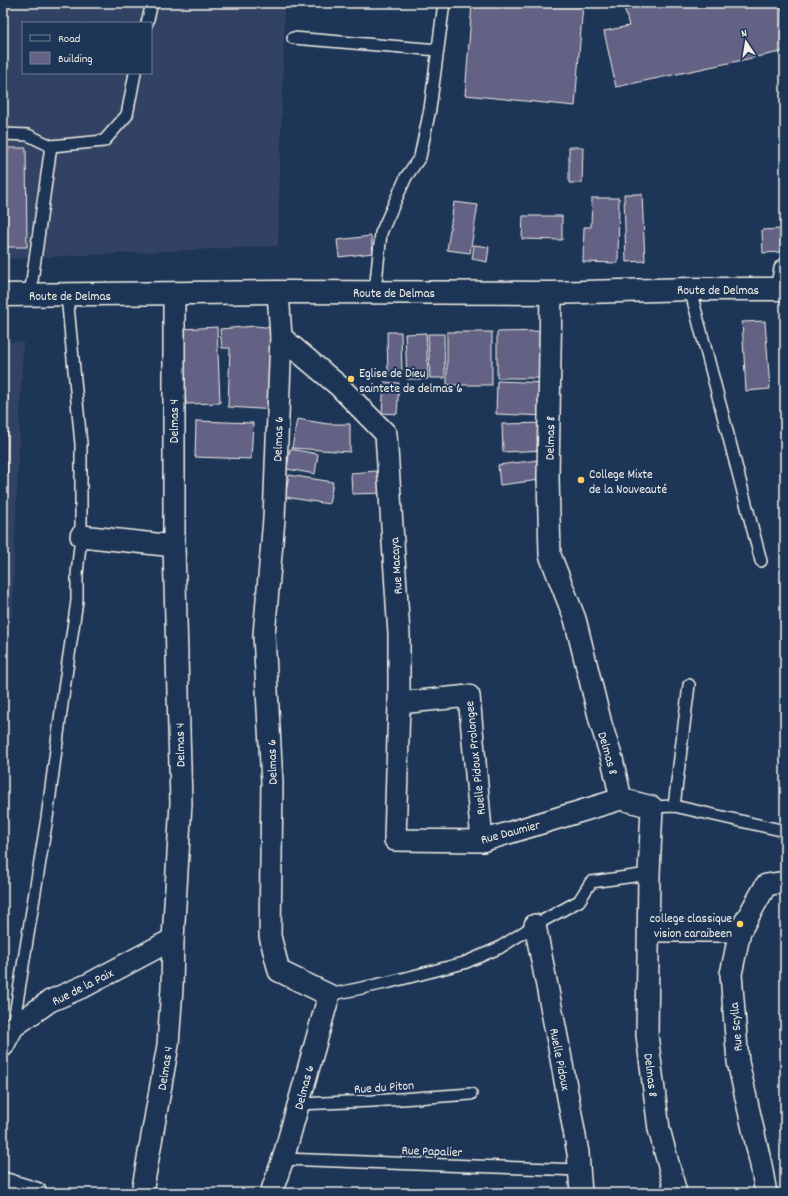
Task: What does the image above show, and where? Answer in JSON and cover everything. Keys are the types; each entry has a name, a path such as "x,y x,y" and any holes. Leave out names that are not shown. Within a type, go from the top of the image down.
{"main road":[{"name":"Route de Delmas","path":"3,295 278,292 551,293 690,289 784,282"}],"street":[{"name":"Delmas 6","path":"271,1193 283,1159 329,995 279,971 270,936 272,783 264,635 274,519 281,337 278,292"},
{"name":"Delmas 8","path":"551,293 548,477 550,555 575,619 621,799"},
{"name":"Delmas 4","path":"142,1193 168,1045 181,803 174,546 174,294"},
{"name":"Rue Macaya","path":"281,337 339,386 386,434 399,634 399,703 395,840"},
{"path":"81,536 174,546"},
{"name":"Ruelle Pidoux Prolongee","path":"399,703 469,696 482,841"},
{"path":"621,799 652,807"},
{"name":"Rue Daumier","path":"395,840 482,841 621,799"},
{"name":"Delmas 8","path":"652,807 649,874 647,1035 659,1129 676,1193"},
{"name":"Rue Scylla","path":"766,1193 738,1062 731,974 740,931 766,885 785,882"},
{"name":"Ruelle Pidoux","path":"535,925 572,1118 578,1153 581,1193"},
{"path":"649,931 740,931"},
{"name":"Rue de la Paix","path":"13,1026 50,1002 87,985 173,939"},
{"path":"3,1046 13,1026"},
{"path":"3,1182 36,1193"}],"lane":[{"path":"147,22 152,3"},
{"path":"375,292 381,233 406,177 420,157 430,109 444,3"},
{"path":"293,38 438,50"},
{"path":"3,134 28,134 51,146 104,141 127,115 135,74"},
{"path":"30,295 51,146"},
{"path":"690,289 760,561"},
{"path":"13,1026 47,818 77,601 77,574 81,536 81,444 67,295"},
{"path":"674,806 689,685"},
{"path":"652,807 674,806 785,831"},
{"path":"329,995 390,982 464,963 499,948 535,925 579,901 591,882 649,874"},
{"name":"Rue du Piton","path":"298,1104 372,1102 471,1094"},
{"name":"Rue Papalier","path":"283,1159 579,1170"}],"shaded area":[{"path":"3,3 284,3 278,246 3,259"},
{"path":"3,341 23,342 12,617 3,619"}],"building":[{"path":"472,3 583,3 575,106 465,95"},
{"path":"623,3 781,3 785,23 785,51 616,87 604,31 629,26"},
{"path":"569,147 583,147 582,183 569,183"},
{"path":"3,148 26,148 27,247 3,247"},
{"path":"624,194 642,194 645,261 626,262"},
{"path":"592,198 619,198 618,263 583,262 584,227 591,227"},
{"path":"454,202 478,205 470,253 447,250"},
{"path":"523,216 562,216 562,240 522,239"},
{"path":"780,229 781,252 763,253 762,230"},
{"path":"371,236 373,253 339,257 337,240"},
{"path":"474,245 489,247 487,262 472,259"},
{"path":"765,321 770,389 746,391 742,322"},
{"path":"255,326 275,328 275,410 228,407 230,348 222,348 220,329"},
{"path":"217,327 220,403 186,404 182,329"},
{"path":"543,331 543,378 497,378 497,332"},
{"path":"387,332 401,332 402,375 388,375"},
{"path":"447,332 492,332 492,385 447,385"},
{"path":"426,333 428,379 407,379 405,334"},
{"path":"428,334 444,334 445,378 430,378"},
{"path":"497,381 549,383 547,416 496,414"},
{"path":"384,382 399,383 397,414 382,413"},
{"path":"3,395 8,395 7,522 3,522"},
{"path":"297,419 328,424 350,424 350,452 292,448"},
{"path":"196,421 253,423 251,459 195,457"},
{"path":"546,423 546,450 503,452 502,424"},
{"path":"290,449 318,454 315,474 287,469"},
{"path":"546,459 548,479 500,485 498,465"},
{"path":"376,471 384,472 385,493 352,494 351,473"},
{"path":"289,475 333,482 329,504 285,497"}],"place":[{"name":"Eglise de Dieu saintete de delmas 6","path":"351,379"},
{"name":"College Mixte de la Nouveauté","path":"581,480"},
{"name":"college classique vision caraibeen","path":"740,924"}]}
